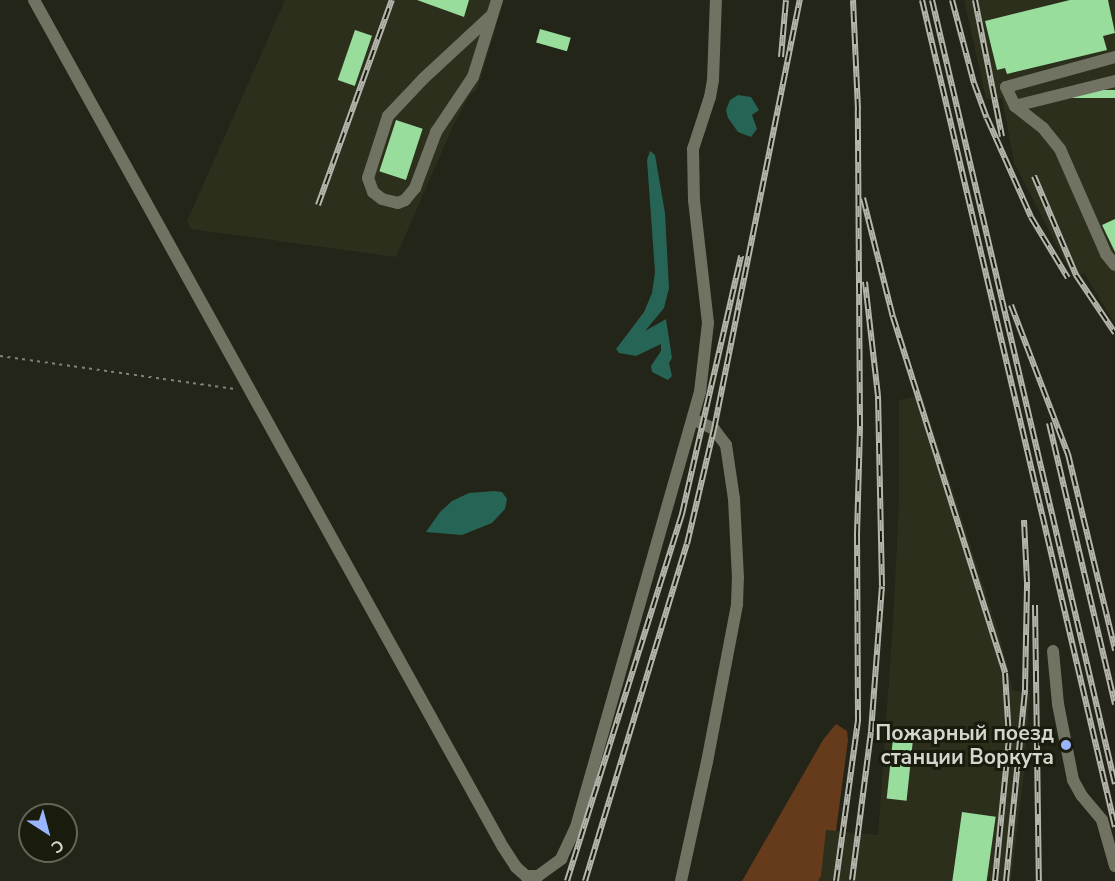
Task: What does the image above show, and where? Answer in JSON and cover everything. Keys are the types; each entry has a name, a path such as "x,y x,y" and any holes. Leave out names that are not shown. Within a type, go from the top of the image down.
{"street":[{"path":"33,0 503,847 526,878 538,876 561,859 576,827 693,419 704,369 708,323 694,201 693,149 713,80 716,0"},
{"path":"492,15 423,79 388,116 368,178 373,192 382,199 398,202 405,200 415,188 436,132 473,77 497,0"},
{"path":"1115,57 1006,87 1015,106 1043,128 1060,149 1106,254 1115,265"},
{"path":"1015,106 1115,81"},
{"path":"681,881 710,751 737,604 738,578 734,499 726,445 714,429 693,419"},
{"path":"1053,651 1058,704 1073,780 1082,796 1102,820 1115,866"}],"path":[{"path":"0,356 251,391"}],"shaded area":[{"path":"285,0 504,0 477,90 470,95 453,126 396,257 191,229 187,221"},
{"path":"964,0 1115,0 1115,324 1084,273 1074,279 1014,163 1002,98 986,99"},
{"path":"922,395 1000,637 1013,691 1030,690 1024,773 1011,881 818,881 821,876 826,830 878,835 899,501 899,400"},
{"path":"836,724 847,731 848,740 836,831 826,830 821,876 818,881 742,881 823,740"}],"water":[{"path":"738,95 751,97 759,110 752,115 757,129 751,137 738,132 728,118 726,110 730,100"},
{"path":"650,151 655,155 665,213 669,288 664,308 645,331 666,319 672,358 669,363 672,376 668,380 652,372 651,366 661,351 661,344 636,356 619,353 616,349 644,312 652,293 655,272 647,160"},
{"path":"502,492 507,499 505,509 492,523 462,535 426,532 440,512 452,501 469,493"}],"building":[{"path":"417,0 469,0 464,17"},
{"path":"1070,0 1108,0 1115,33 1103,36 1107,50 1007,74 1005,68 997,70 985,21"},
{"path":"540,29 571,38 567,51 536,42"},
{"path":"355,30 372,36 355,86 338,80"},
{"path":"1060,90 1115,90 1115,98 1060,98"},
{"path":"396,120 423,129 406,180 379,171"},
{"path":"1115,219 1115,252 1102,225"},
{"path":"894,729 914,731 907,801 887,799"},
{"path":"962,812 996,817 987,881 952,881"}],"railway":[{"path":"318,205 392,0"},
{"path":"781,57 786,0"},
{"path":"585,881 687,544 714,429 800,0"},
{"path":"836,881 858,721 857,535 860,426 858,110 853,0"},
{"path":"922,0 1115,827"},
{"path":"932,0 1115,784"},
{"path":"952,0 974,83 987,118 1031,217 1068,278"},
{"path":"975,0 1002,136"},
{"path":"1034,176 1076,275 1115,333"},
{"path":"863,198 893,317 1005,673 1009,738 995,881"},
{"path":"567,881 682,514 741,256"},
{"path":"852,880 871,732 882,586 878,396 865,282"},
{"path":"1011,305 1068,454 1115,650"},
{"path":"1049,423 1115,704"},
{"path":"1006,881 1025,690 1027,582 1024,520"},
{"path":"1035,605 1039,881"}],"place":[{"name":"Пожарный поезд станции Воркута","path":"1066,745"}]}
